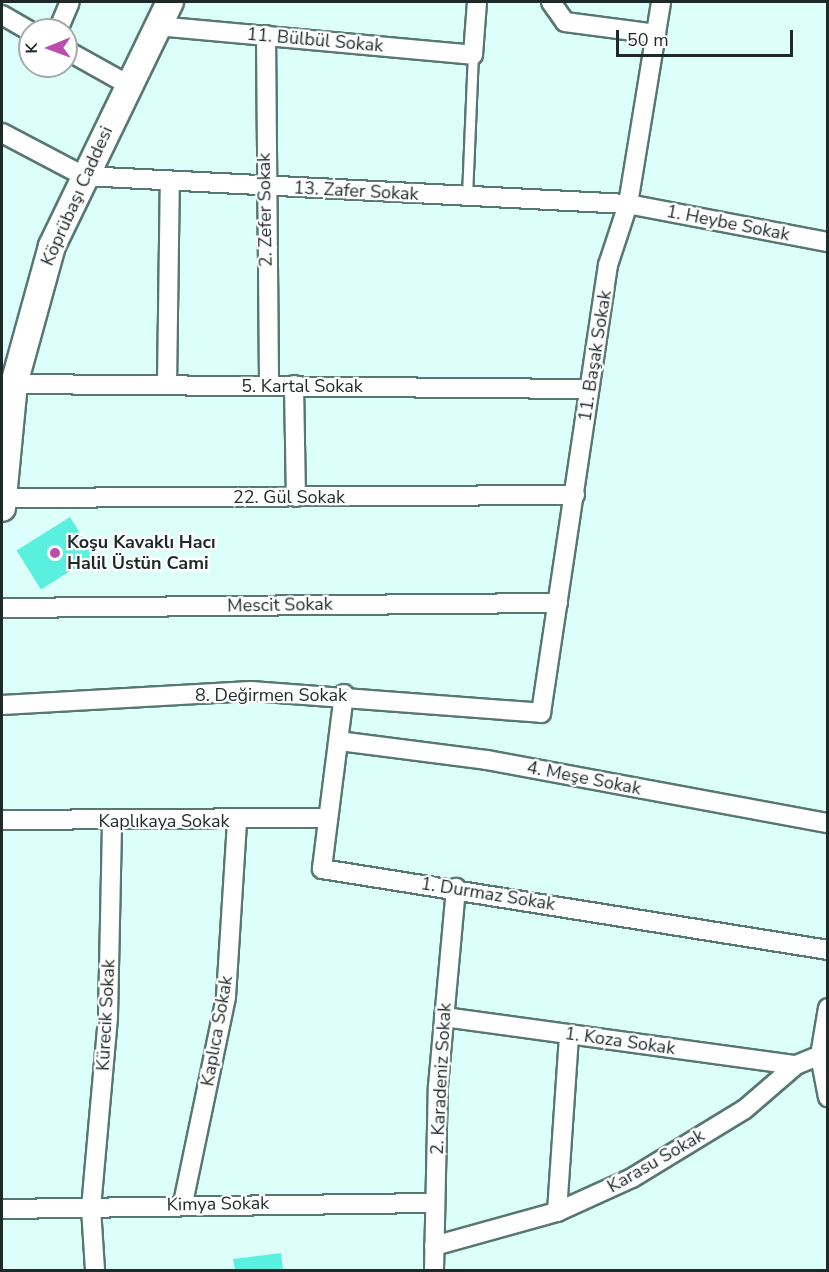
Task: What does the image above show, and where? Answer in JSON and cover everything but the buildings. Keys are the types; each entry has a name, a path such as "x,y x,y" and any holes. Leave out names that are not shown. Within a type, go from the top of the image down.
{"street":[{"path":"63,18 70,2"},
{"name":"Köprübaşı Caddesi","path":"2,492 14,384 51,246 127,84 170,2"},
{"path":"473,56 477,2"},
{"path":"551,2 565,22 656,34"},
{"name":"11. Başak Sokak","path":"541,713 608,265 628,204 662,2"},
{"path":"2,15 18,24"},
{"name":"11. Bülbül Sokak","path":"157,26 473,56"},
{"name":"2. Zefer Sokak","path":"266,35 264,187 269,385"},
{"path":"78,57 127,84"},
{"path":"2,132 84,176"},
{"name":"13. Zafer Sokak","path":"84,176 628,204"},
{"path":"167,385 170,182"},
{"name":"1. Heybe Sokak","path":"628,204 828,242"},
{"name":"5. Kartal Sokak","path":"14,384 589,389"},
{"path":"294,385 296,497"},
{"name":"22. Gül Sokak","path":"2,492 296,497 575,495"},
{"name":"Mescit Sokak","path":"2,608 558,603"},
{"name":"8. Değirmen Sokak","path":"2,705 251,691 344,694 541,713"},
{"name":"1. Durmaz Sokak","path":"344,694 322,868 828,950"},
{"name":"4. Meşe Sokak","path":"339,741 487,760 828,823"},
{"name":"Kaplıkaya Sokak","path":"2,820 327,818"},
{"name":"Kaplıca Sokak","path":"183,1203 226,997 237,820"},
{"name":"Kürecik Sokak","path":"95,1270 91,1208 108,1016 112,821"},
{"name":"2. Karadeniz Sokak","path":"434,1270 444,1017 456,888"},
{"path":"828,1008 824,1054 828,1096"},
{"name":"1. Koza Sokak","path":"444,1017 796,1065"},
{"path":"557,1212 568,1035"},
{"name":"Karasu Sokak","path":"434,1245 557,1212 632,1178 745,1109 796,1065 824,1054"},
{"name":"Kimya Sokak","path":"2,1209 91,1208 183,1203 435,1203"}],"lane":[{"path":"467,196 473,56"}],"place":[{"name":"Koşu Kavaklı Hacı Halil Üstün Cami","path":"55,553"}]}
